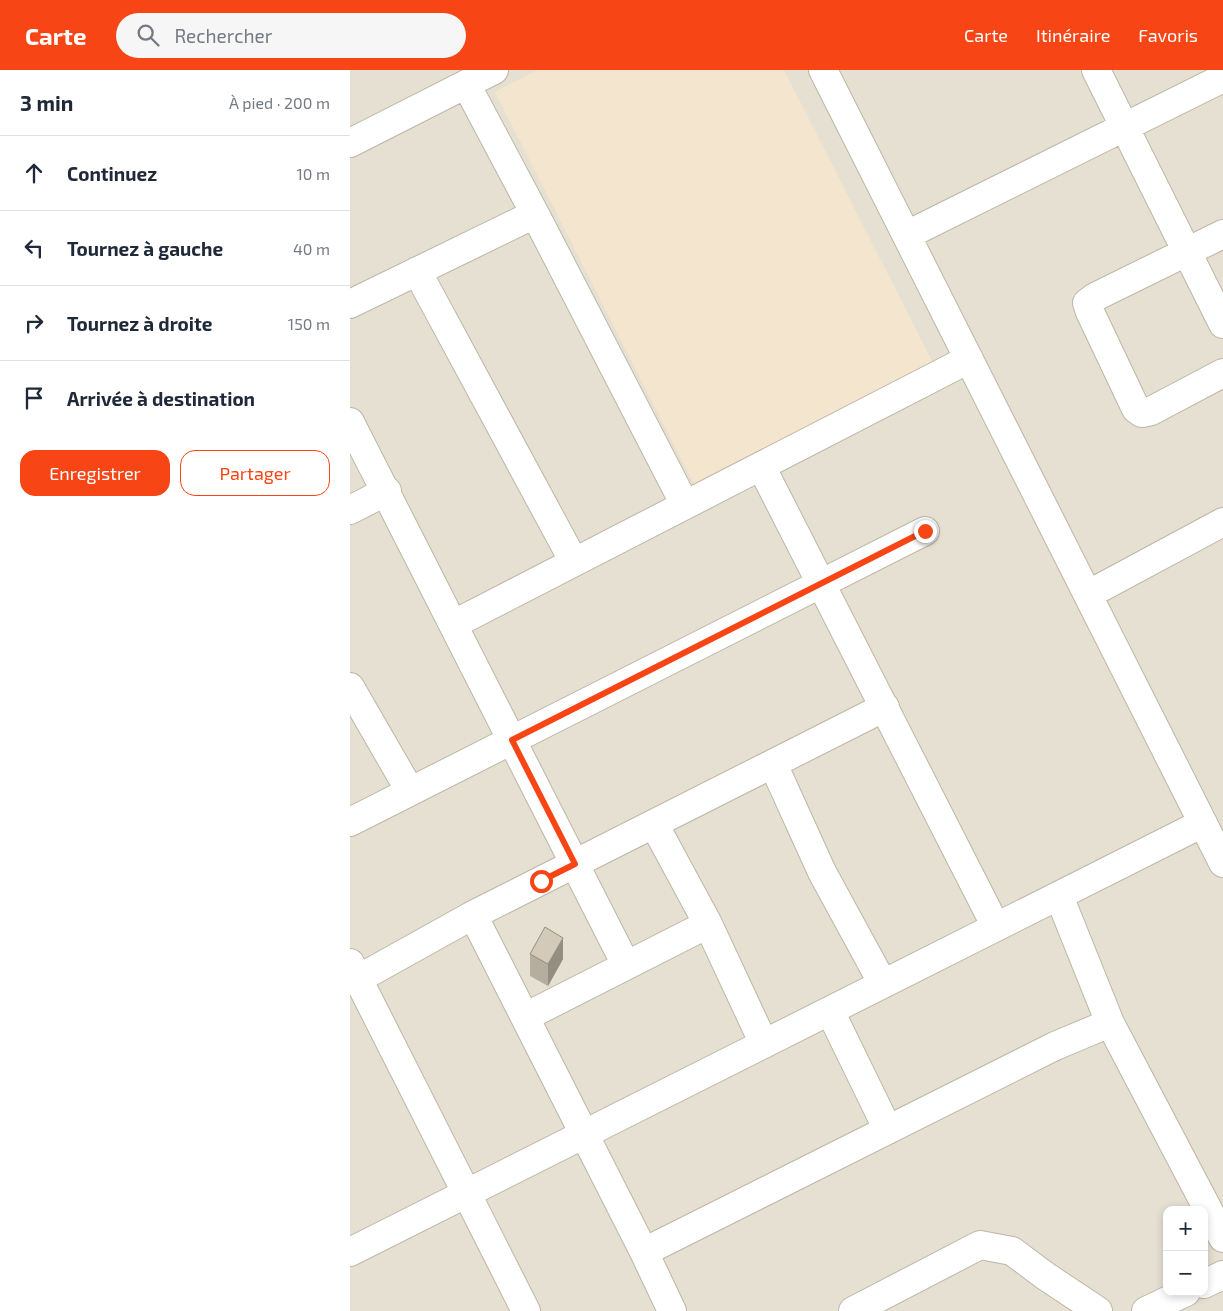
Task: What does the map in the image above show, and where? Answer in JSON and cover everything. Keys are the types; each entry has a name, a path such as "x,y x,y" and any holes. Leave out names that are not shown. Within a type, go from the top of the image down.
{"street":[{"path":"350,143 494,70"},
{"path":"823,70 1089,594 1223,864"},
{"path":"1096,70 1223,324"},
{"path":"907,235 1223,78"},
{"path":"466,84 685,505"},
{"path":"350,304 535,214"},
{"path":"1223,234 1095,297 1087,303 1136,409 1142,413 1151,411 1223,373"},
{"path":"417,271 574,562"},
{"path":"454,624 969,359"},
{"path":"350,422 387,491 626,965"},
{"path":"762,466 996,927"},
{"path":"350,510 387,491"},
{"path":"1089,594 1223,522"},
{"path":"350,822 925,531"},
{"path":"350,687 410,792"},
{"path":"521,1309 466,1194 354,971 473,916 885,707"},
{"path":"773,764 822,872 883,984"},
{"path":"350,1252 1203,823"},
{"path":"654,824 708,924 764,1044"},
{"path":"1059,896 1110,1024 1223,1238"},
{"path":"473,916 644,1252 672,1311"},
{"path":"525,1017 708,924"},
{"path":"830,1011 888,1130"},
{"path":"644,1252 1055,1046 1110,1024"},
{"path":"853,1311 980,1245 1012,1251 1098,1311"},
{"path":"1208,1282 1223,1275"},
{"path":"1146,1311 1178,1296"}],"shaded area":[{"path":"350,70 1223,70 1223,1311 350,1311"},
{"path":"537,70 784,70 933,363 695,486 495,92"}],"building":[{"path":"545,927 563,938 548,964 530,954"}],"route":[{"path":"541,881 575,864 512,740 925,531"}]}
